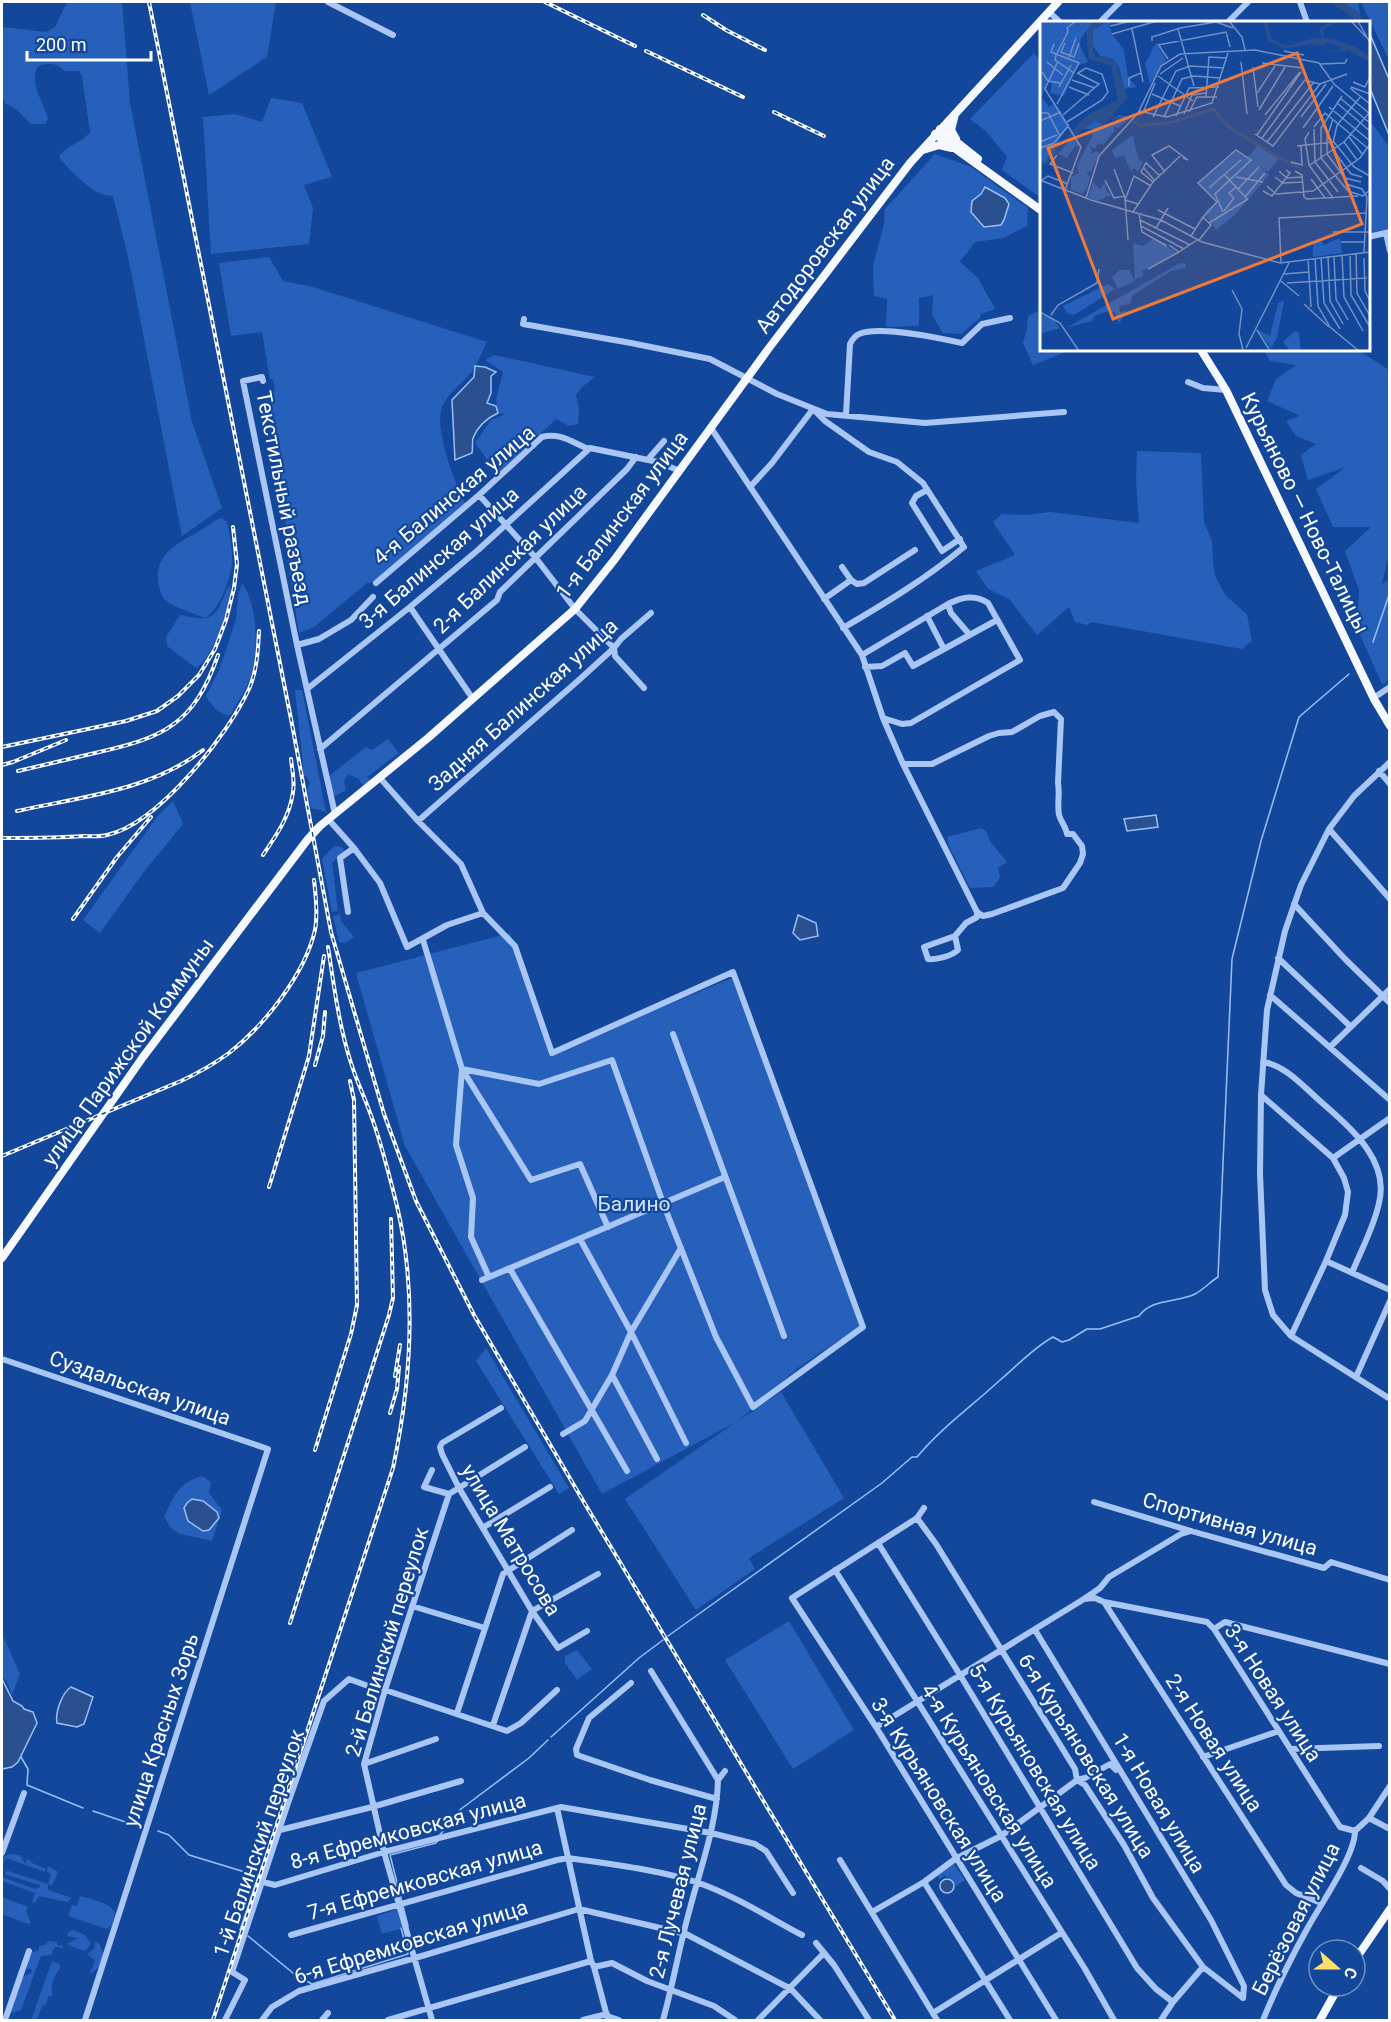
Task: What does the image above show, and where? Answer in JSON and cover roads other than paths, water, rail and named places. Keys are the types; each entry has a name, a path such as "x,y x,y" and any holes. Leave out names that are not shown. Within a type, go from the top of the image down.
{"main road":[{"name":"Автодоровская улица","path":"711,428 786,325 919,152 1058,2"},
{"path":"956,111 951,130 957,146"},
{"path":"937,131 1040,210"},
{"path":"919,152 939,145 957,146 1040,205"},
{"name":"Курьяново — Ново-Талицы","path":"1202,351 1226,390 1389,726"},
{"name":"Курьяново — Ново-Талицы","path":"1208,351 1230,388 1389,717"},
{"name":"1-я Балинская улица","path":"332,817 473,699 575,609 615,559 711,428"},
{"name":"улица Парижской Коммуны","path":"2,1258 144,1057 285,868 308,838 332,817"},
{"path":"1367,1942 1389,1909"},
{"path":"1320,2020 1332,1998"}],"street":[{"path":"328,2 393,35"},
{"path":"1101,21 1120,2"},
{"path":"1228,21 1248,2"},
{"path":"1300,2 1307,21"},
{"path":"1048,12 1059,21"},
{"path":"1370,237 1388,233 1389,251"},
{"path":"846,415 850,344 859,333 902,332 962,343 982,324 1010,318"},
{"path":"524,319 523,324 710,359 747,379 828,414 925,423 1064,412"},
{"name":"Текстильный разъезд","path":"263,381 262,377 243,381 297,645"},
{"path":"1188,382 1203,388 1226,390"},
{"path":"750,487 775,460 813,409"},
{"path":"813,409 825,422 869,452 897,462 916,476 964,547 942,565 878,608 843,628"},
{"name":"1-я Балинская улица","path":"711,428 862,655"},
{"name":"4-я Балинская улица","path":"376,583 545,436 571,439 589,449"},
{"path":"650,457 664,441"},
{"path":"589,449 658,462 680,471"},
{"name":"3-я Балинская улица","path":"307,689 410,607 589,449"},
{"name":"2-я Балинская улица","path":"320,749 497,600 500,592 636,458"},
{"path":"927,490 916,496 912,503 942,551 960,539"},
{"path":"479,495 535,557 575,609 614,648 615,656 644,688"},
{"path":"842,567 851,580 857,584 864,583 913,551"},
{"path":"824,599 851,580"},
{"path":"373,597 351,620 319,639 297,645 320,749 332,817 380,883 407,947 447,925 483,913"},
{"path":"883,718 902,724 910,723 1020,660 988,603 969,597 948,604 862,655 865,668 883,718 903,764 977,912 982,916 1063,888 1080,863 1083,854 1082,846 1073,834 1067,834 1060,817 1058,783 1061,718 1058,714 1054,712 1040,716 1012,732 989,736 932,764 903,764"},
{"path":"948,604 951,613 969,634"},
{"path":"410,607 473,699"},
{"name":"Задняя Балинская улица","path":"418,821 651,614"},
{"path":"927,616 944,649"},
{"path":"865,668 882,666 905,654 913,666 997,620"},
{"path":"1378,695 1389,687"},
{"path":"1389,762 1354,796 1329,828 1294,904 1278,958 1267,1010 1261,1095 1260,1174 1264,1290 1273,1315 1291,1336 1389,1399"},
{"path":"1379,771 1389,784"},
{"path":"380,778 418,821 462,864 483,913 515,946 552,1053 733,972 863,1327 753,1407 716,1337 663,1203 612,1060 539,1084 462,1069"},
{"path":"1329,828 1389,899"},
{"path":"348,912 340,858 354,848"},
{"path":"1294,904 1389,1003"},
{"path":"955,936 958,950 955,953 933,960 928,959 924,947 955,936 966,923 977,917 977,912"},
{"path":"423,940 462,1069 531,1180 580,1164 608,1227"},
{"path":"1278,958 1351,1027"},
{"path":"1330,1047 1389,989"},
{"path":"1270,995 1389,1100"},
{"path":"673,1034 784,1336"},
{"path":"1263,1062 1273,1063 1286,1072 1349,1127 1376,1163 1381,1194 1376,1215 1352,1273"},
{"path":"462,1069 456,1144 473,1198 471,1237 485,1279 725,1177"},
{"path":"1261,1095 1333,1158 1344,1179 1348,1198 1345,1215 1291,1336"},
{"path":"1333,1158 1389,1118"},
{"path":"580,1239 631,1332 686,1443"},
{"path":"563,1434 585,1421 612,1375 631,1332 681,1248"},
{"path":"1326,1261 1389,1290"},
{"path":"510,1269 627,1471"},
{"path":"1356,1377 1389,1301"},
{"name":"Суздальская улица","path":"2,1359 268,1449"},
{"path":"612,1375 657,1459"},
{"name":"улица Матросова","path":"501,1408 442,1443 441,1454 532,1611 558,1648 587,1630"},
{"path":"432,1470 424,1488 449,1494 525,1447"},
{"name":"улица Красных Зорь","path":"85,2020 268,1449"},
{"path":"484,1527 550,1487"},
{"name":"2-й Балинский переулок","path":"432,2020 372,1807 364,1764 385,1690 449,1494"},
{"name":"Спортивная улица","path":"1095,1502 1324,1568 1331,1562 1389,1580"},
{"path":"835,1570 917,1518 924,1508"},
{"name":"6-я Курьяновская улица","path":"917,1518 936,1544 1002,1650 1074,1769 1077,1780 1085,1785 1124,1845 1154,1898 1203,1967 1243,1998"},
{"path":"457,1713 503,1574 572,1530"},
{"path":"876,1727 1084,1599 1100,1588 1109,1577 1181,1534 1191,1531"},
{"name":"5-я Курьяновская улица","path":"878,1543 1137,1968 1156,1989 1173,2002"},
{"name":"3-я Курьяновская улица","path":"835,1570 792,1598 876,1727 1056,2020"},
{"name":"4-я Курьяновская улица","path":"835,1570 1114,2020"},
{"path":"493,1725 532,1611 598,1574"},
{"path":"1084,1599 1095,1598 1104,1602"},
{"name":"3-я Новая улица","path":"1104,1602 1207,1622 1214,1629 1340,1827 1355,1831"},
{"name":"2-я Новая улица","path":"1104,1602 1286,1885 1296,1893 1321,1903"},
{"path":"412,1606 484,1628"},
{"path":"1214,1629 1225,1622 1389,1664"},
{"name":"1-я Новая улица","path":"1033,1631 1211,1920 1244,1986 1243,1998"},
{"path":"651,1671 718,1780"},
{"name":"1-й Балинский переулок","path":"225,2020 245,1980 232,1972 324,1701 349,1679 385,1690"},
{"path":"631,1683 589,1718 576,1749 578,1755 650,1780 717,1799"},
{"path":"385,1690 507,1731 521,1723 557,1690"},
{"path":"1203,1757 1279,1731"},
{"path":"364,1764 436,1739"},
{"path":"1291,1749 1379,1746"},
{"path":"872,1912 924,1882 955,1859 1001,1836 1077,1780 1110,1764 1124,1779"},
{"name":"2-я Лучевая улица","path":"663,2020 696,1882 711,1833 718,1780 725,1771"},
{"path":"280,1830 372,1807 460,1781"},
{"path":"1355,1831 1369,1818 1389,1786"},
{"path":"2,1853 24,1793"},
{"path":"608,2017 579,1909 559,1808 711,1833 755,1844 766,1851 793,1893"},
{"name":"8-я Ефремковская улица","path":"263,1882 274,1885 384,1852 559,1808"},
{"path":"1369,1818 1389,1829"},
{"name":"Берёзовая улица","path":"1263,2020 1306,1930 1355,1840 1355,1831"},
{"path":"568,1858 696,1882 717,1890 802,1935"},
{"name":"7-я Ефремковская улица","path":"291,1935 568,1858"},
{"path":"840,1860 937,2020"},
{"path":"1361,1868 1383,1881 1389,1889"},
{"path":"924,1882 1010,2020"},
{"path":"579,1909 683,1933 791,1989 820,2020"},
{"name":"6-я Ефремковская улица","path":"262,2020 272,2007 299,1991 579,1909"},
{"path":"933,2013 1061,1933"},
{"path":"816,1943 834,1965 869,2020"},
{"path":"5,2020 29,1951"},
{"path":"758,2020 824,1953"},
{"path":"387,2020 592,1964 612,1963 647,1981 714,2006 735,2020"},
{"path":"1161,2020 1203,1967"},
{"path":"322,2020 328,2013"},
{"path":"583,2020 608,2017 620,2020"}],"waterway":[{"path":"1337,2 1357,16 1359,21"},
{"path":"1373,642 1390,592"},
{"path":"668,1636 882,1483 912,1457 917,1457 946,1427 1046,1341 1053,1337 1062,1342 1087,1329 1100,1329 1139,1316 1151,1306 1195,1294 1218,1277 1232,959 1261,841 1299,717 1349,674"},
{"path":"551,1737 639,1658 663,1640"},
{"path":"439,1836 461,1809 529,1758 548,1740"},
{"path":"21,1757 28,1769 27,1785 83,1808"},
{"path":"93,1811 143,1828"},
{"path":"158,1831 169,1835 189,1855 258,1876 240,1930"},
{"path":"402,1902 390,1855 436,1843 438,1840"},
{"path":"403,1906 408,1926"},
{"path":"248,1936 296,1977 312,1984 408,1954 401,1928"}],"railway":[{"path":"149,2 331,932 384,1114 416,1201 474,1315 895,2020"},
{"path":"545,2 635,46"},
{"path":"703,15 765,50"},
{"path":"646,51 743,97"},
{"path":"774,112 824,136"},
{"path":"2,747 126,721 157,711 178,696 199,675 215,649 226,620 237,564 233,527"},
{"path":"2,838 104,836 127,827 148,814 169,796 208,753 239,708 254,675 259,631"},
{"path":"18,771 140,741 173,725 198,698 209,679 218,655"},
{"path":"2,765 66,740"},
{"path":"17,811 137,784 182,764 203,750"},
{"path":"263,855 273,841 289,809 294,784 291,759"},
{"path":"73,919 117,857 151,817"},
{"path":"2,1156 200,1072 242,1042 256,1029 281,998 293,981 310,947 316,924 314,880"},
{"path":"213,2020 393,1468 404,1403 409,1304 403,1238 381,1146 343,1035 328,947"},
{"path":"269,1187 309,1056 324,956"},
{"path":"315,1065 323,1036 325,1012"},
{"path":"315,1450 351,1334 357,1305 354,1100 350,1081"},
{"path":"290,1623 389,1315 393,1298 391,1219"},
{"path":"395,1376 400,1345"},
{"path":"390,1413 397,1389 399,1367"}],"park label":[{"name":"Балино","path":"634,1204"}]}
